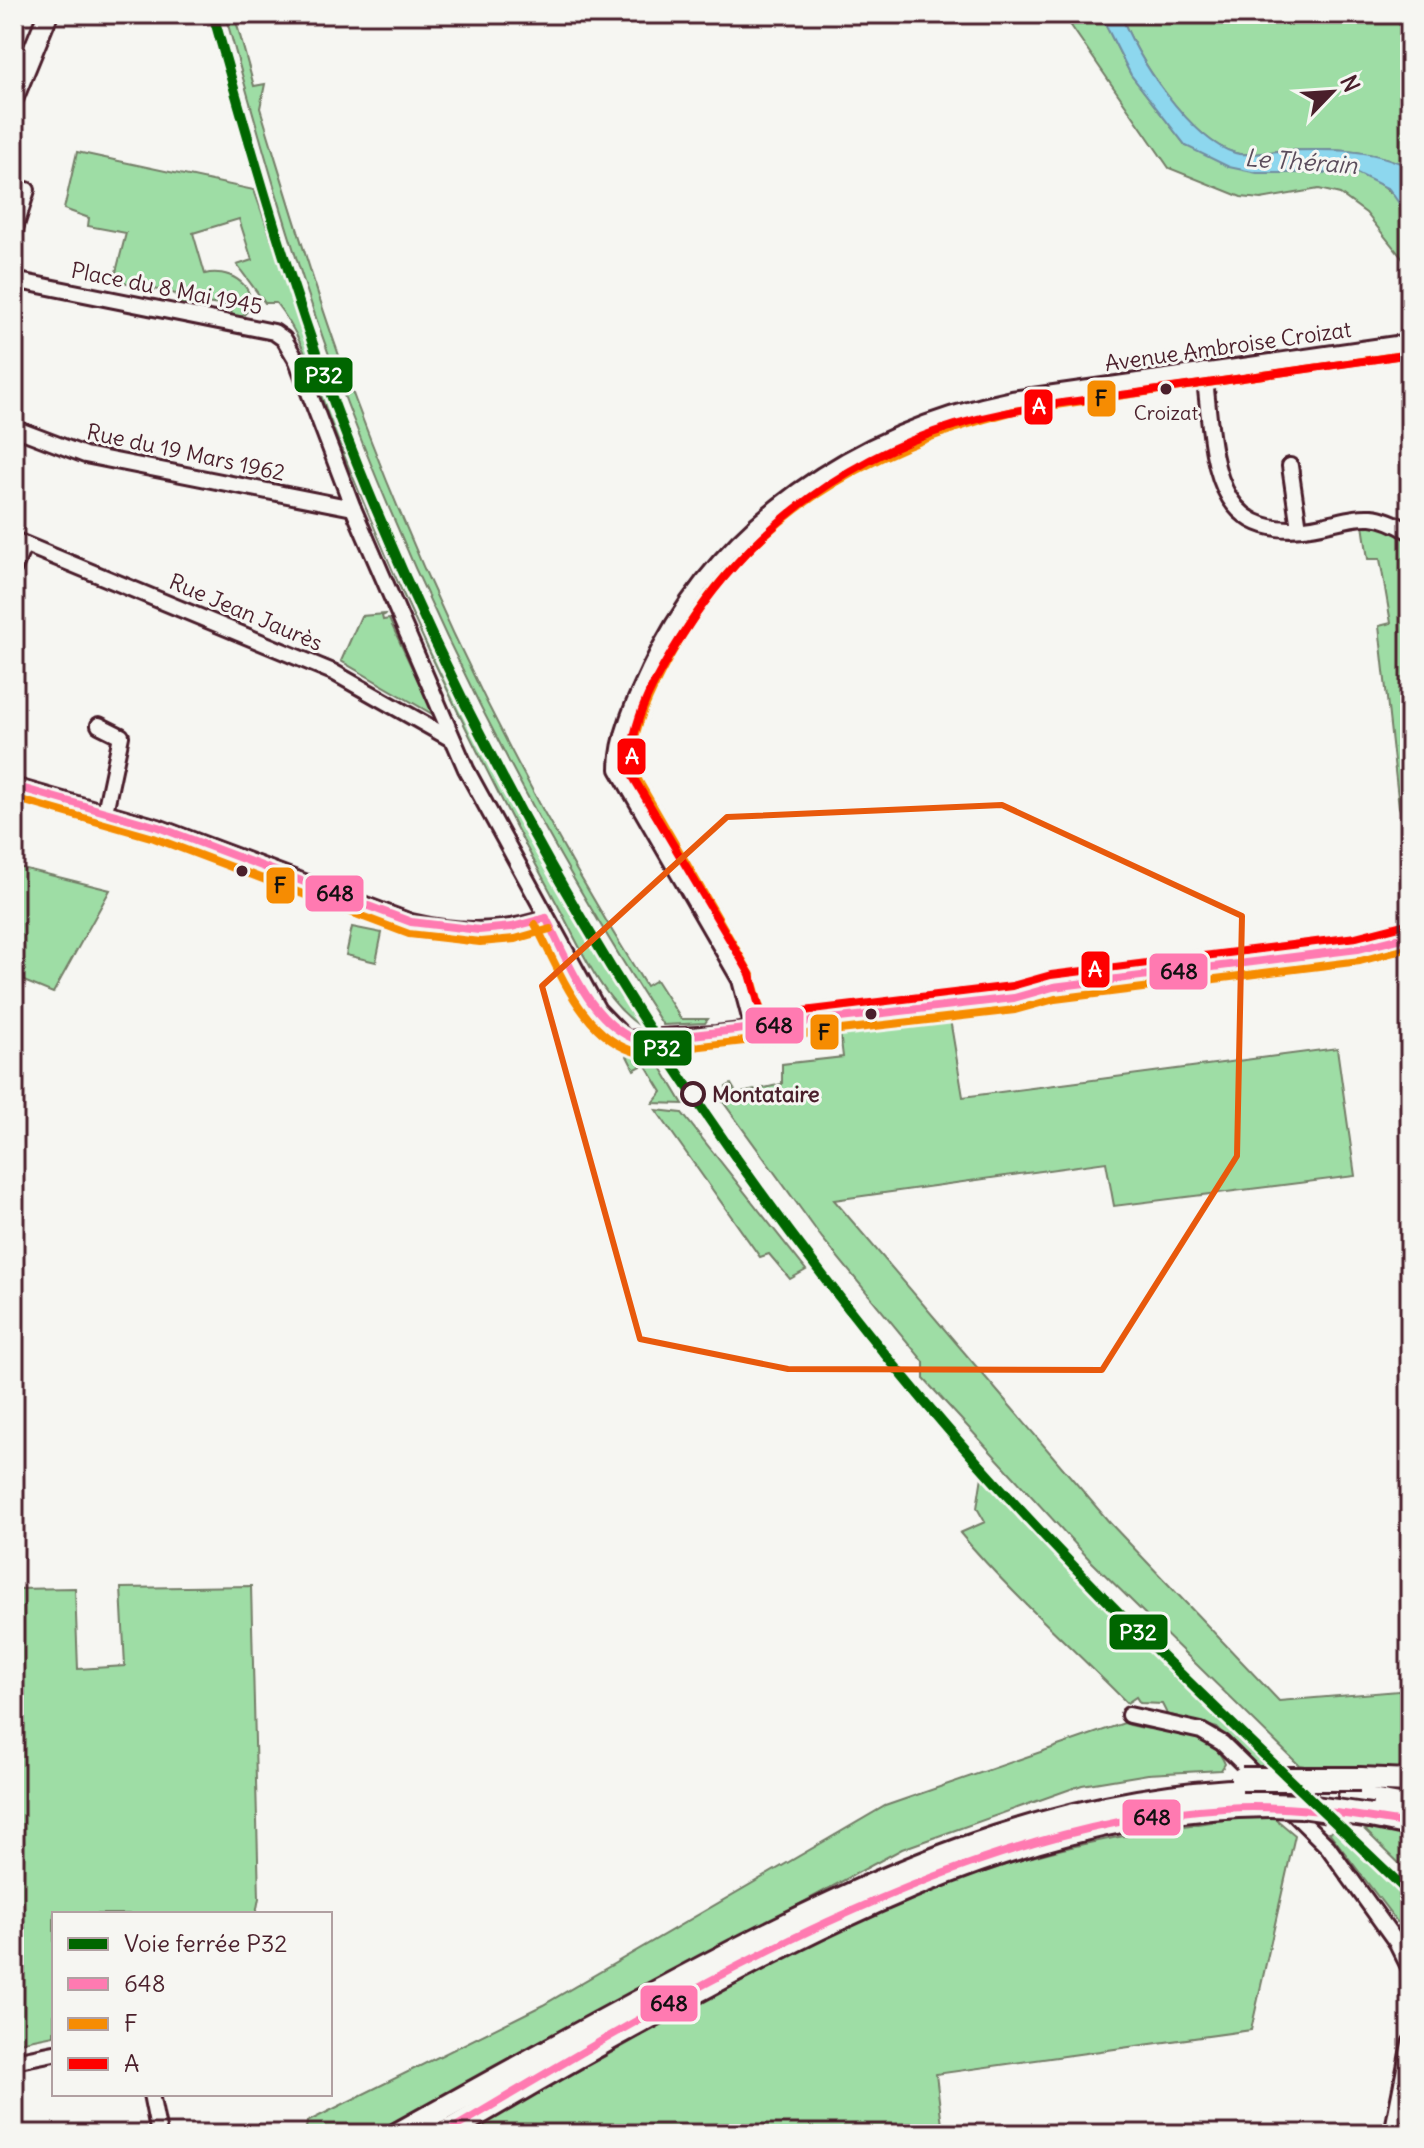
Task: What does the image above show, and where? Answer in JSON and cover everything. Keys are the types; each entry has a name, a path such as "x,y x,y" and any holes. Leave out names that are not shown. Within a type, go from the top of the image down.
{"main road":[{"path":"398,2134 750,1942 856,1891 1034,1825 1115,1805 1172,1796 1355,1788 1410,1781"},
{"path":"1355,1788 1410,1808"},
{"path":"444,2134 763,1955 939,1874 1047,1838 1127,1819 1204,1809 1256,1791 1301,1806 1410,1824"}],"street":[{"path":"14,97 48,14"},
{"path":"14,232 27,190"},
{"name":"Place du 8 Mai 1945","path":"14,280 274,332 284,339 297,361 353,508 454,743 546,918 603,1017 626,1039 640,1041 1014,998 1043,988 1245,966 1358,949 1410,936"},
{"name":"Avenue Ambroise Croizat","path":"753,1029 740,980 618,769 621,746 642,686 691,598 740,539 783,501 838,463 887,438 957,412 996,402 1410,342"},
{"path":"1204,371 1216,468 1228,500 1254,522 1271,527 1299,528 1372,515 1389,519 1410,532"},
{"name":"Rue du 19 Mars 1962","path":"14,428 85,455 353,508"},
{"path":"1290,466 1299,528"},
{"path":"14,568 19,542"},
{"name":"Rue Jean Jaurès","path":"19,542 333,672 454,743"},
{"path":"99,725 121,736 105,812"},
{"path":"14,786 158,827 411,922 450,930 486,931 546,918"},
{"path":"1129,1715 1201,1731 1222,1743 1328,1847 1397,1943 1410,1969"},
{"path":"1392,2134 1410,2043"},
{"path":"14,2061 52,2053"},
{"path":"151,2096 159,2134"}],"highlighted area":[{"path":"1002,805 1242,916 1237,1156 1102,1370 788,1369 640,1339 542,986 727,817"}],"green space":[{"path":"225,14 234,14 254,86 265,84 260,108 319,298 371,442 439,602 557,836 646,986 656,980 681,1019 708,1019 705,1023 663,1025 567,868 480,705 440,622 366,452 333,366 276,191"},
{"path":"1063,14 1100,14 1131,75 1186,146 1327,172 1357,173 1374,180 1399,199 1410,219 1410,268 1366,213 1340,194 1319,189 1261,199 1241,197 1169,168"},
{"path":"1121,14 1410,14 1410,168 1379,156 1346,151 1278,151 1245,155 1218,145 1200,132 1166,94 1138,51"},
{"path":"77,152 254,190 348,456 424,631 528,834 645,1029 617,1005 593,972 485,767 398,583 301,344 276,303 265,303 237,265 252,260 239,219 193,233 205,274 230,276 248,291 250,308 242,317 232,316 231,307 194,301 192,308 176,304 176,294 114,280 126,233 88,226 89,218 64,209"},
{"path":"1376,524 1410,541 1410,836 1399,807 1379,626 1391,623 1380,559 1368,559 1363,525"},
{"path":"386,614 382,616 383,620 389,619 434,715 341,661 361,616"},
{"path":"14,866 110,890 53,993 14,977"},
{"path":"352,927 382,933 376,962 346,955"},
{"path":"949,1013 963,1097 1337,1048 1355,1176 1114,1206 1106,1162 834,1200 1110,1523 1279,1701 1410,1690 1410,1770 1325,1769 1299,1765 1090,1560 924,1379 924,1362 822,1238 721,1099 730,1094 726,1087 731,1084 737,1094 782,1084 782,1064 843,1057 839,1024"},
{"path":"658,1049 664,1059 659,1064 683,1104 653,1103 662,1092 645,1064 634,1070 626,1054"},
{"path":"656,1110 682,1113 806,1270 790,1279 769,1254 760,1257"},
{"path":"982,1476 1274,1769 1259,1769 1217,1728 1167,1714 1162,1704 1140,1703 1136,1697 1127,1703 1020,1599 960,1533 985,1522 977,1508"},
{"path":"251,1586 259,1898 256,1912 52,1912 52,2035 14,2043 14,1589 75,1588 78,1669 125,1666 121,1588"},
{"path":"1124,1723 1195,1737 1218,1752 1225,1764 1221,1770 1148,1774 1082,1785 902,1849 372,2134 305,2134 307,2122 543,2005 885,1806"},
{"path":"1270,1814 1295,1835 1251,2030 936,2074 943,2134 467,2134 769,1966 925,1894 1061,1849 1150,1831"},
{"path":"1380,1826 1410,1835 1410,1874 1365,1830"},
{"path":"1337,1830 1410,1901 1410,1939 1329,1832"}],"water":[{"name":"Le Thérain","path":"1100,14 1121,14 1138,51 1166,94 1200,132 1218,145 1240,154 1328,150 1362,153 1395,161 1410,168 1410,219 1389,189 1357,173 1257,173 1229,167 1186,146 1131,75"}],"rail line":[{"name":"P32","path":"213,14 303,314 368,490 421,613 480,733 543,851 610,966 682,1079 758,1189 923,1400 1099,1592 1410,1894"}],"transit line":[{"name":"F","path":"765,1026 751,975 630,766 639,724 662,671 700,609 734,566 772,528 814,496 859,469 959,427 1014,411 1410,354"},
{"name":"A","path":"1407,924 1356,937 1051,975 1012,986 762,1016 750,974 633,777 632,758 634,739 646,700 685,631 712,593 742,558 811,497 890,450 933,432 1021,410 1410,354"},
{"name":"648","path":"14,786 158,827 411,922 479,930 512,927 546,918"},
{"name":"F","path":"14,798 154,838 409,934 480,942 515,939 550,929"},
{"name":"648","path":"546,918 572,971 594,1006 607,1021 640,1041 1014,998 1053,987 1358,949 1410,936"},
{"name":"F","path":"535,924 564,981 588,1019 620,1046 640,1053 1015,1010 1055,999 1360,961 1410,948"},
{"name":"648","path":"444,2134 624,2028 819,1926 919,1883 1021,1847 1123,1821 1224,1808 1341,1813 1410,1824"}],"place":[{"name":"Croizat","path":"1166,389"},
{"name":"Montataire","path":"693,1094"}]}
